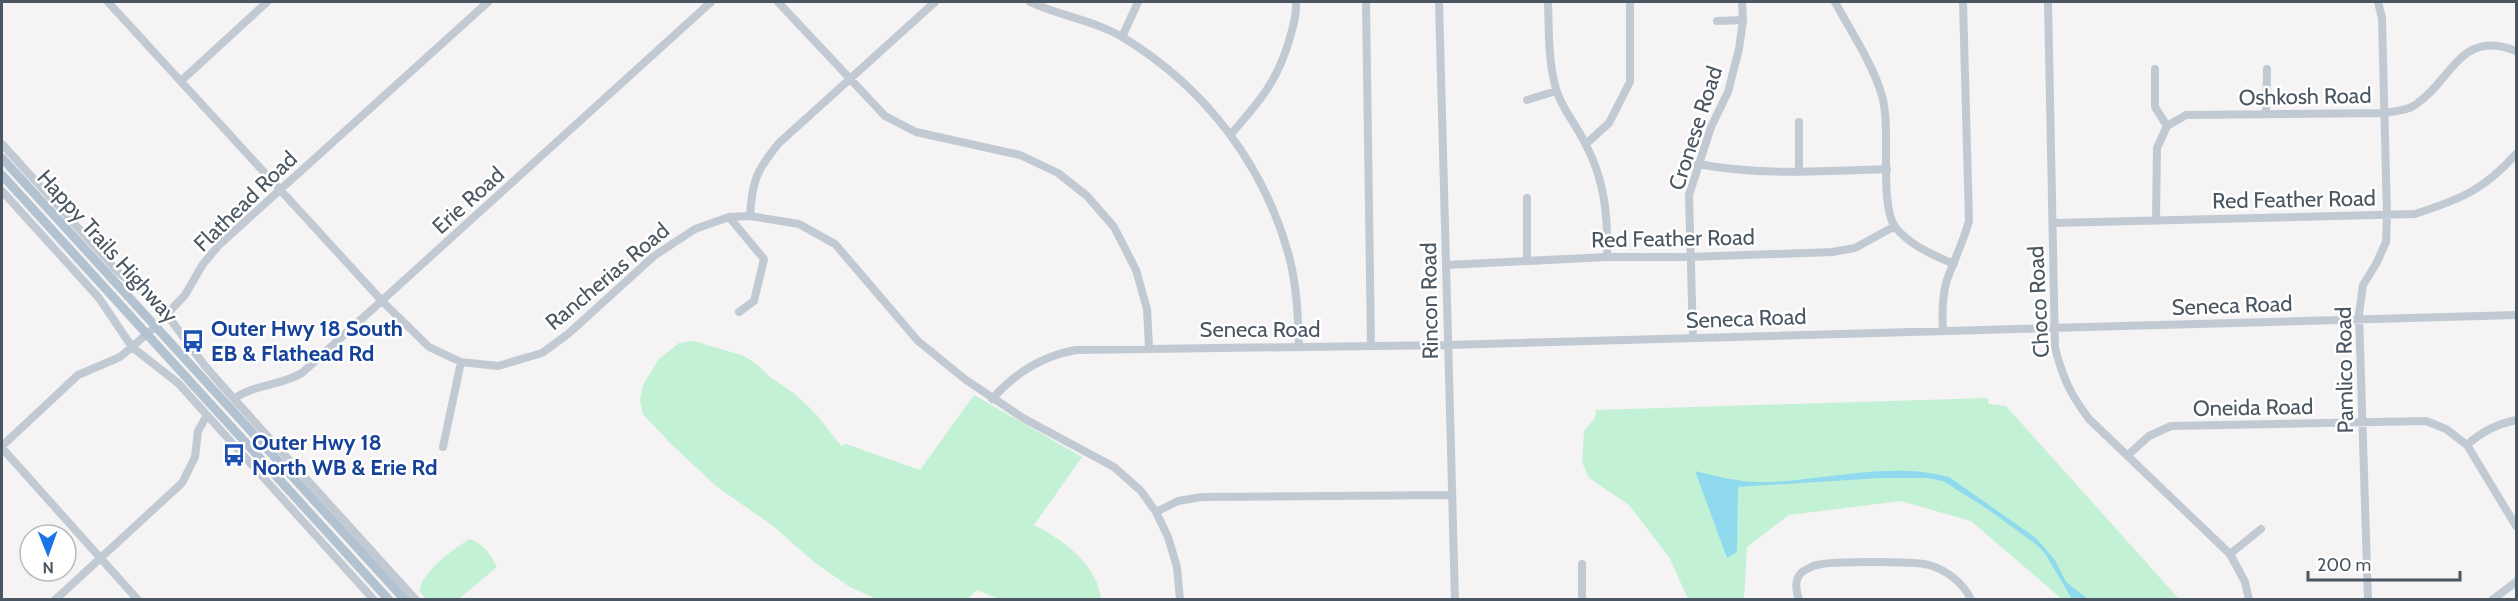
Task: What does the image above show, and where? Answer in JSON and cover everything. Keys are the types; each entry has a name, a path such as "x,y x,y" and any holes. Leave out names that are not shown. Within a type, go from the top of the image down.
{"main road":[{"name":"Happy Trails Highway","path":"2,158 405,600"},
{"name":"Happy Trails Highway","path":"2,175 389,600"}],"street":[{"name":"Rancherias Road","path":"108,2 383,302 429,347 461,362 498,366 542,353 568,334 654,256 695,229 729,217 750,216 799,224 835,244 918,341 992,399 1114,467 1141,491 1156,512 1168,537 1177,567 1180,600"},
{"path":"181,81 267,2"},
{"name":"Flathead Road","path":"2,447 78,375 120,357 155,327 184,295 203,264 219,245 488,2"},
{"name":"Erie Road","path":"234,399 247,390 289,381 302,373 383,302 711,2"},
{"path":"778,2 885,116 916,132 1020,156 1058,173 1087,196 1114,227 1136,270 1147,309 1149,347"},
{"path":"750,216 752,193 759,168 779,143 935,2"},
{"path":"1030,2 1122,37 1164,66 1196,94 1231,134 1270,202 1290,260 1298,307 1299,346"},
{"path":"1122,37 1138,2"},
{"path":"1231,134 1272,84 1285,58 1297,12 1296,2"},
{"path":"1366,2 1371,346"},
{"name":"Rincon Road","path":"1439,2 1455,600"},
{"path":"1548,2 1551,71 1568,118 1586,144 1602,183 1608,218 1607,257"},
{"path":"1586,144 1609,123 1630,82 1630,2"},
{"name":"Cronese Road","path":"1693,338 1689,195 1711,127 1728,92 1739,49 1743,21 1742,2"},
{"path":"1835,2 1882,97 1887,126 1889,210 1894,226 1925,251 1954,264"},
{"path":"1943,330 1942,306 1946,284 1963,244 1969,221 1963,2"},
{"name":"Choco Road","path":"2048,2 2055,348 2062,374 2072,396 2089,419 2230,554 2245,582 2249,600"},
{"name":"Pamlico Road","path":"2368,600 2359,319 2363,285 2376,264 2385,242 2387,216 2382,18 2378,2"},
{"path":"1717,21 1743,21"},
{"name":"Oshkosh Road","path":"2168,126 2186,115 2384,113 2415,106 2457,60 2475,47 2504,46 2517,51"},
{"path":"2155,69 2155,107 2168,126 2157,148 2156,220"},
{"path":"2266,114 2267,69"},
{"path":"1527,100 1557,91"},
{"path":"1799,122 1799,172"},
{"path":"2,144 119,273 168,315 205,366 416,600"},
{"name":"Red Feather Road","path":"2053,224 2415,214 2446,204 2474,191 2496,177 2517,154"},
{"path":"1698,165 1733,171 1799,172 1887,169"},
{"path":"2,191 99,298 132,347 178,383 374,600"},
{"path":"1527,198 1527,261"},
{"path":"729,217 764,260 754,301 739,312"},
{"name":"Red Feather Road","path":"1446,265 1607,257 1690,257 1832,252 1855,248 1894,226"},
{"name":"Seneca Road","path":"992,399 1012,378 1028,367 1054,354 1076,350 1149,347 1448,345 2517,315"},
{"path":"442,447 461,362"},
{"path":"55,600 182,483 195,457 198,431 207,415"},
{"path":"2467,446 2476,437 2500,423 2517,420"},
{"name":"Oneida Road","path":"2128,455 2148,436 2170,426 2427,421 2446,429 2467,446 2517,526"},
{"path":"2,447 138,600"},
{"path":"1156,512 1178,501 1202,497 1452,495"},
{"path":"2230,554 2260,529"},
{"path":"1799,600 1796,584 1801,573 1819,564 1910,562 1928,565 1944,572 1958,582 1971,600"},
{"path":"1582,564 1582,600"},
{"path":"2492,600 2517,582"}],"green space":[{"path":"694,341 744,356 759,366 816,414 841,446 846,444 920,470 974,395 1082,457 1034,525 1077,554 1093,575 1101,599 999,599 977,590 967,599 877,599 850,587 814,562 773,526 716,486 643,414 640,400 643,385 659,359 679,343"},
{"path":"1987,398 1989,404 2006,406 2179,599 2062,599 1971,521 1901,501 1789,515 1747,547 1744,599 1688,599 1669,557 1629,505 1589,478 1582,462 1584,431 1595,418 1596,410"},
{"path":"470,539 486,550 497,567 459,599 426,599 420,592 425,578 447,555"}],"water":[{"path":"1695,471 1749,482 1790,481 1883,471 1928,473 1949,477 2036,538 2055,560 2066,582 2088,599 2072,599 2046,555 2038,546 1989,510 1943,481 1927,478 1881,478 1738,487 1737,552 1727,558"}],"place":[{"name":"Outer Hwy 18 South EB & Flathead Rd","path":"193,341"},
{"name":"Outer Hwy 18 North WB & Erie Rd","path":"234,455"}]}
